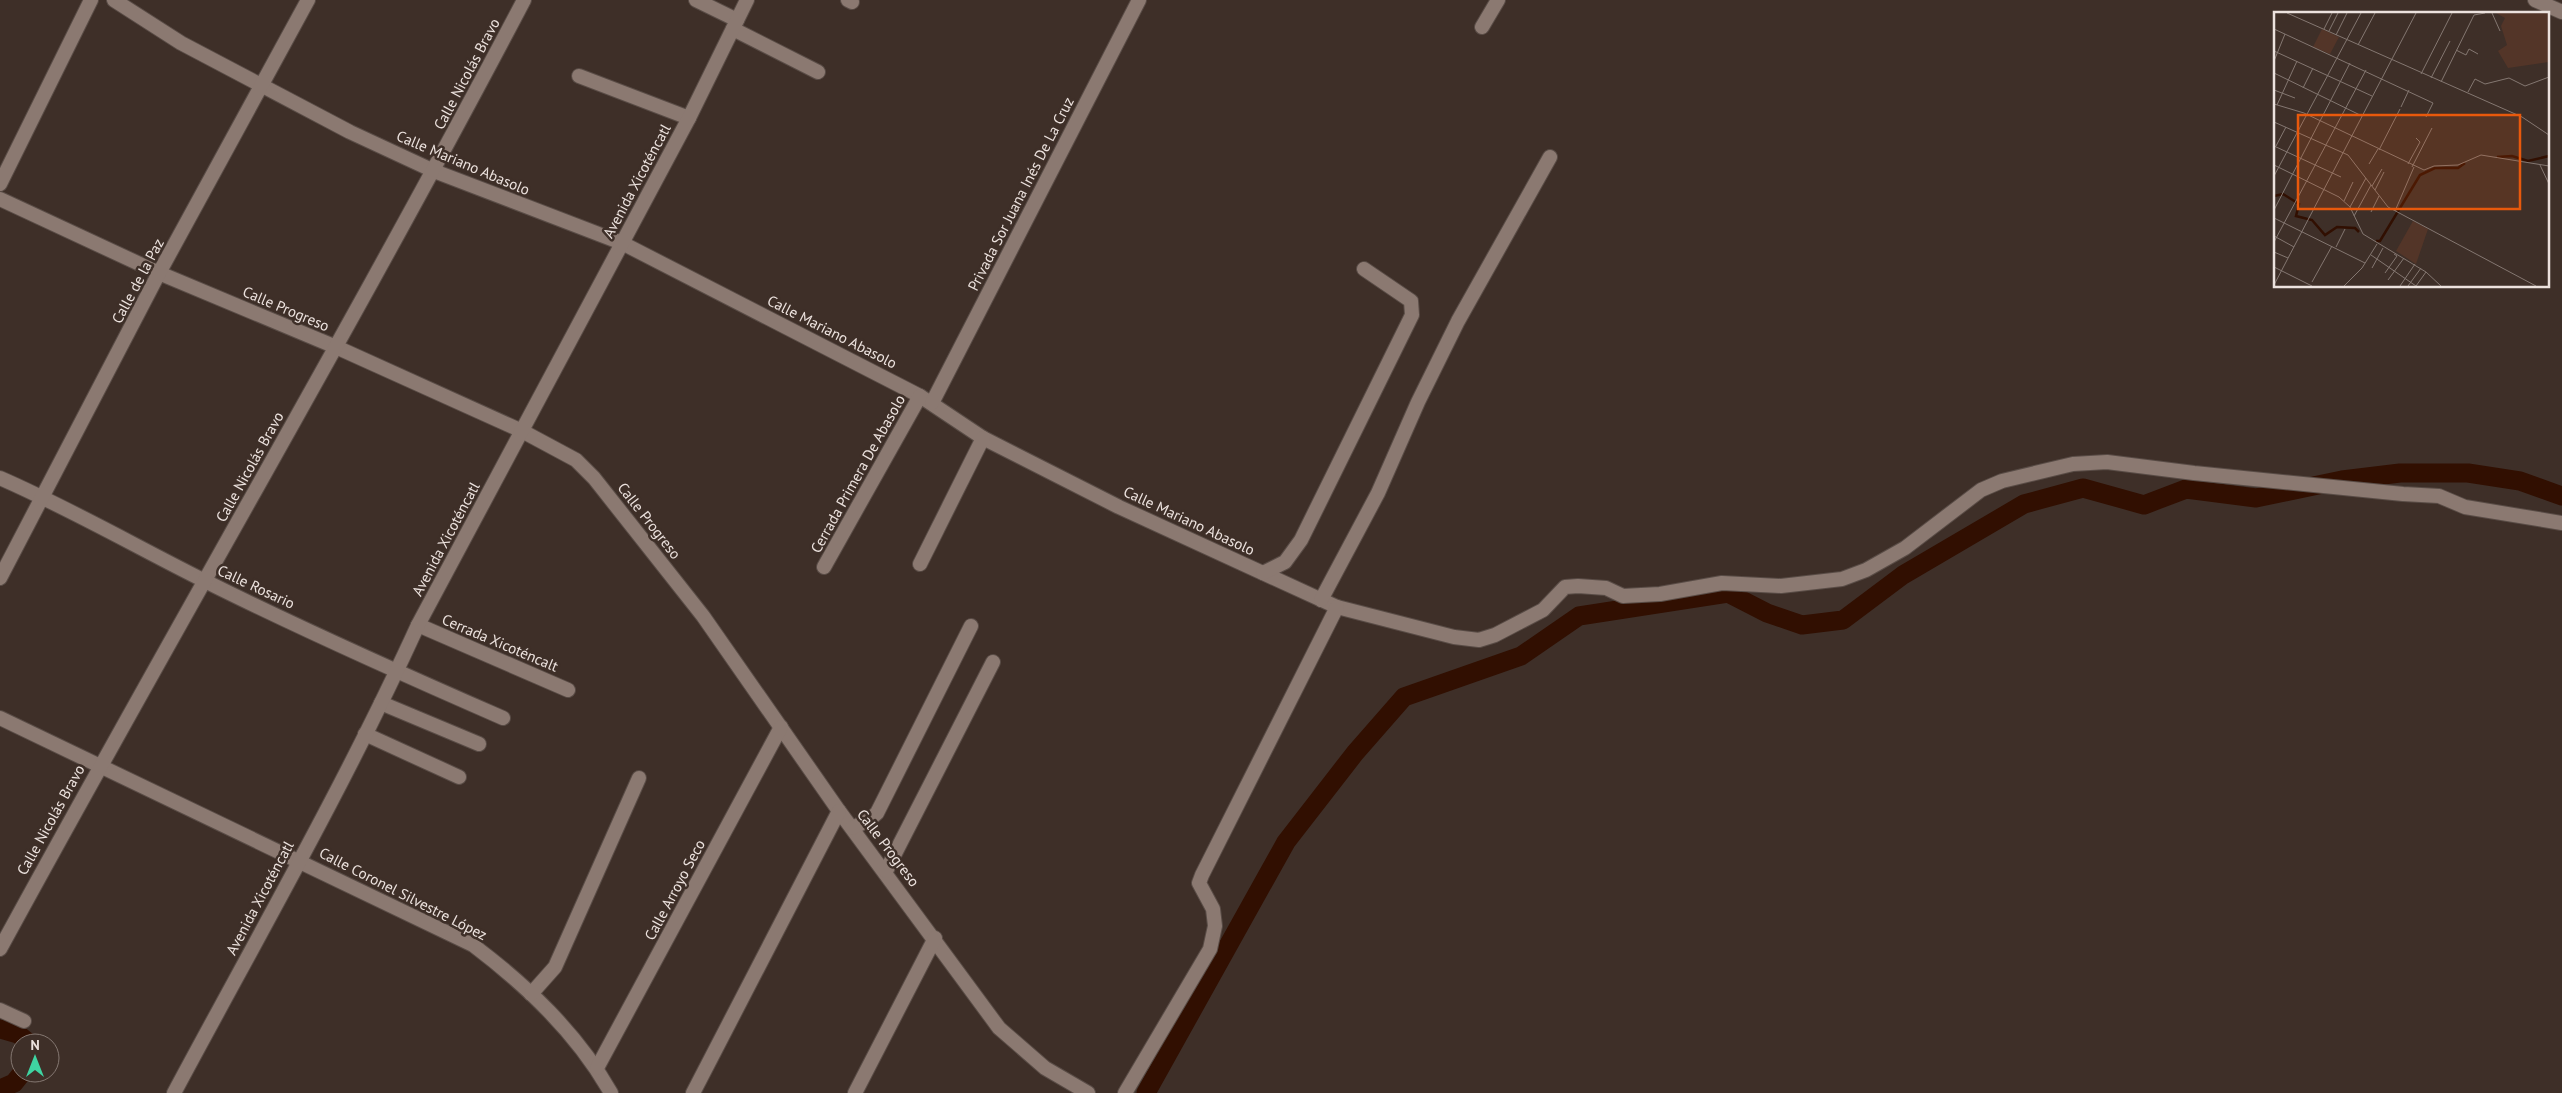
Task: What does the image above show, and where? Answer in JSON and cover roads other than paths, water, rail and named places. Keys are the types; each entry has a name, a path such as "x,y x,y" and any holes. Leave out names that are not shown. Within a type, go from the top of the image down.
{"street":[{"path":"0,184 91,0"},
{"name":"Calle Mariano Abasolo","path":"114,0 181,43 350,132 434,171 622,243 926,399 983,438 1120,507 1337,607 1454,637 1479,640 1495,635 1543,610 1565,588 1578,586 1606,588 1623,596 1660,594 1722,583 1781,586 1842,579 1866,570 1905,548 1981,490 2002,480 2073,464 2108,462 2203,474 2439,496 2465,507 2562,522"},
{"name":"Calle de la Paz","path":"0,578 159,273 308,0"},
{"name":"Calle Nicolás Bravo","path":"0,948 100,765 434,171 524,0"},
{"path":"696,0 735,25 818,72"},
{"name":"Avenida Xicoténcatl","path":"174,1093 381,703 418,625 689,118 747,0"},
{"name":"Privada Sor Juana Inés De La Cruz","path":"926,399 1139,0"},
{"path":"1482,27 1498,0"},
{"path":"2535,0 2562,12"},
{"path":"579,76 689,118"},
{"path":"1321,600 1378,493 1418,402 1458,321 1550,157"},
{"name":"Calle Progreso","path":"0,199 159,273 336,348 522,431 576,460 594,478 703,616 839,811 886,871 999,1028 1045,1068 1088,1093"},
{"path":"1264,573 1286,562 1301,540 1412,315 1411,301 1364,269"},
{"name":"Cerrada Primera De Abasolo","path":"824,567 926,399"},
{"path":"920,564 983,438"},
{"name":"Calle Rosario","path":"0,478 43,497 205,581 397,672 503,718"},
{"path":"1125,1093 1210,949 1214,926 1213,910 1199,884 1202,875 1337,607"},
{"name":"Cerrada Xicoténcalt","path":"418,625 568,690"},
{"path":"852,828 869,820 877,812 971,626"},
{"path":"886,871 993,662"},
{"path":"381,703 479,744"},
{"name":"Calle Coronel Silvestre López","path":"0,718 473,945 531,994 564,1027 597,1068 611,1093"},
{"name":"Calle Arroyo Seco","path":"597,1068 781,727"},
{"path":"364,734 459,777"},
{"path":"531,994 555,967 639,778"},
{"path":"693,1093 839,811"},
{"path":"855,1093 934,938"},
{"path":"0,1010 24,1021"}],"waterway":[{"path":"1146,1093 1286,842 1355,753 1404,697 1521,656 1579,616 1728,593 1767,613 1802,625 1843,620 1903,575 2024,504 2083,488 2144,505 2186,489 2256,498 2342,480 2400,473 2468,473 2520,481 2562,496"},
{"path":"0,1029 14,1033"},
{"path":"0,1089 14,1083"}]}
